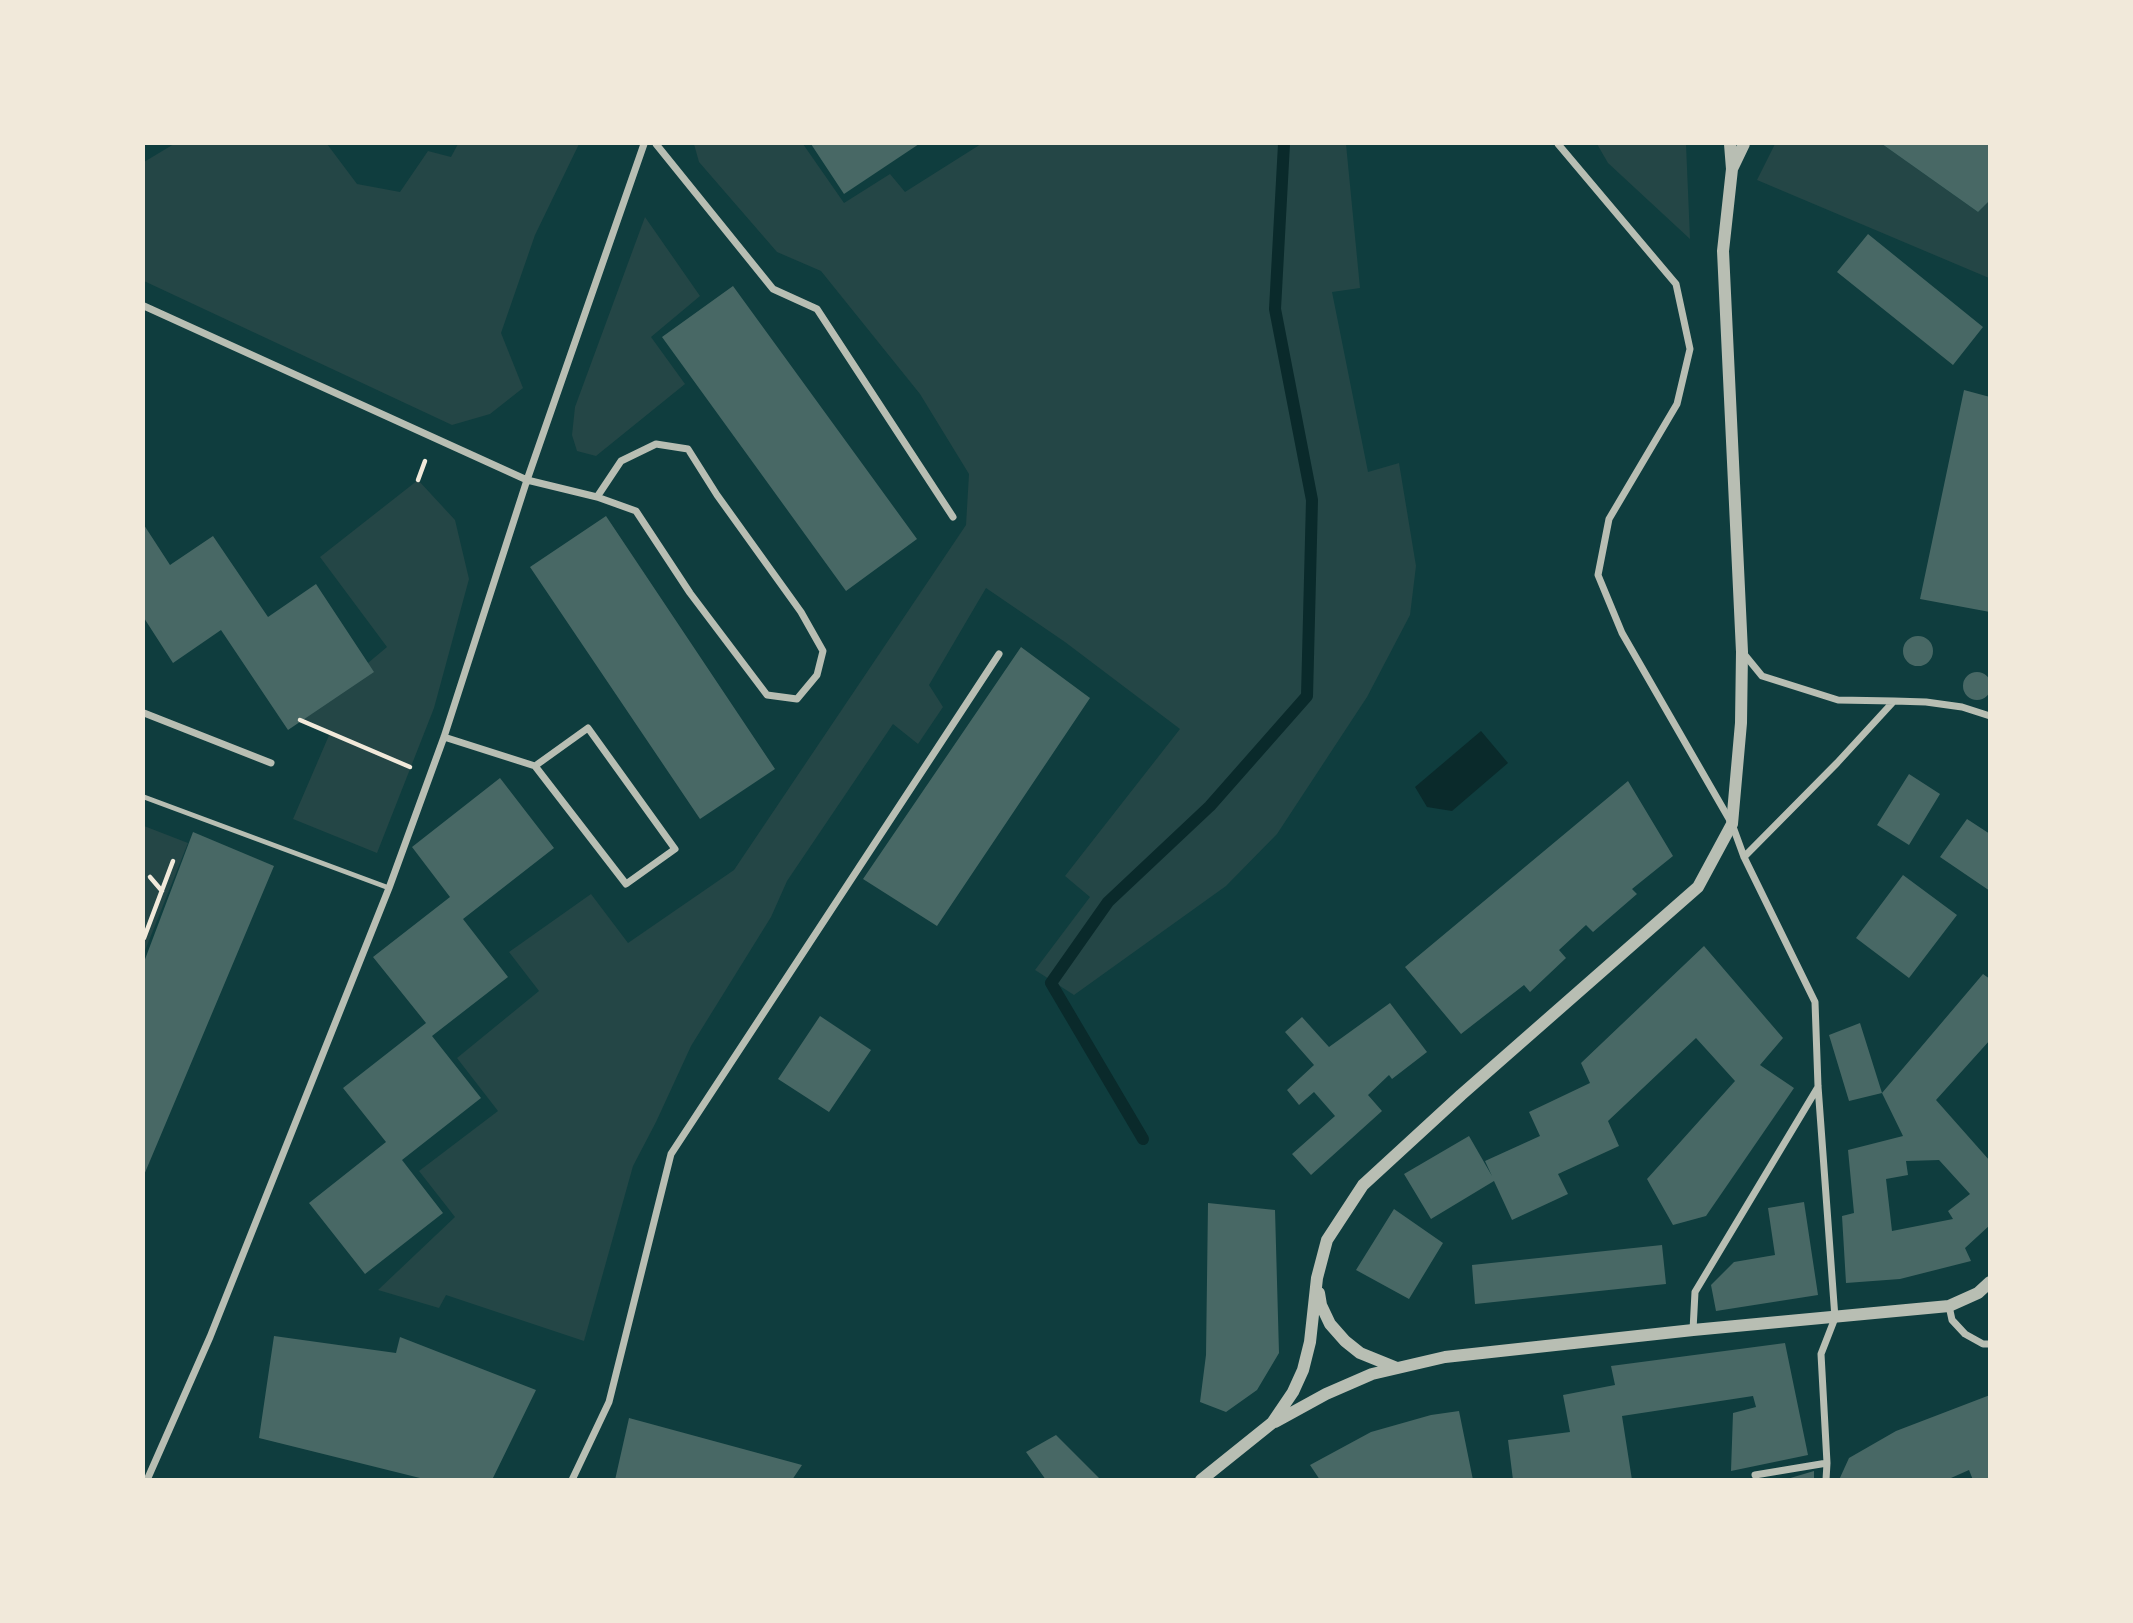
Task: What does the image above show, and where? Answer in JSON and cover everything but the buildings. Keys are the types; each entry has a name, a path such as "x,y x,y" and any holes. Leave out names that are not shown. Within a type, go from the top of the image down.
{"street":[{"path":"147,1479 211,1337 389,888 444,737 527,480 644,144"},
{"path":"656,144 773,289 817,309 953,517"},
{"path":"1558,144 1676,284 1689,349 1677,404 1609,519 1598,575 1622,633 1732,824 1744,857 1815,1002 1818,1086 1835,1318 1821,1354 1826,1479"},
{"path":"1272,1423 1293,1392 1303,1370 1310,1342 1317,1278 1328,1240 1363,1185 1509,1052 1698,887 1732,824 1741,723 1742,652 1723,251 1732,169 1730,144"},
{"path":"1732,169 1744,144"},
{"path":"144,306 527,480 597,497 636,511 690,593 767,695 797,699 817,675 823,651 801,612 688,449 656,444 621,461 597,497"},
{"path":"1742,652 1762,676 1838,699 1926,702 1962,707 1990,716"},
{"path":"572,1479 609,1402 671,1154 999,654"},
{"path":"1744,857 1894,701"},
{"path":"144,713 271,763"},
{"path":"444,737 535,766 626,884 675,849 588,728 535,766"},
{"path":"1692,1330 1695,1292 1818,1086"},
{"path":"1317,1278 1321,1305 1330,1324 1345,1341 1360,1353 1397,1368"},
{"path":"1201,1479 1272,1423 1326,1394 1372,1374 1445,1357 1949,1306 1978,1293 1990,1282"},
{"path":"1949,1306 1952,1320 1965,1334 1983,1344 1990,1344"},
{"path":"1755,1475 1827,1463"}],"lane":[{"path":"144,797 389,888"}],"path":[{"path":"300,720 411,768"},
{"path":"144,938 173,861"},
{"path":"150,877 162,891"}],"shaded area":[{"path":"174,144 327,144 357,184 400,192 428,151 451,157 458,144 579,144 535,235 501,333 523,388 490,414 452,425 144,281 144,162"},
{"path":"694,144 803,144 844,203 890,174 905,192 981,144 1346,144 1360,288 1332,292 1368,472 1399,463 1416,566 1410,615 1367,697 1277,834 1226,886 1074,995 1035,970 1090,897 1065,876 1180,729 1065,642 986,588 929,685 943,707 918,744 893,724 787,881 771,917 691,1046 633,1166 584,1341 446,1295 439,1308 378,1290 455,1217 419,1171 498,1111 457,1058 539,991 509,952 591,894 628,943 734,870 966,525 969,474 920,394 821,271 777,252 699,162"},
{"path":"1597,144 1686,144 1690,239 1608,163"},
{"path":"1775,144 1882,144 1978,212 1989,200 1989,278 1757,180"},
{"path":"645,217 700,296 651,337 685,384 596,456 577,451 572,435 575,407"},
{"path":"418,480 455,520 469,579 434,708 377,853 293,819 330,733 300,720 387,647 320,557"},
{"path":"1481,731 1508,763 1452,811 1427,807 1415,787"},
{"path":"144,826 188,843 144,953"}],"waterway":[{"path":"1143,1139 1051,983 1108,902 1210,806 1307,696 1312,500 1275,309 1284,144"}]}
